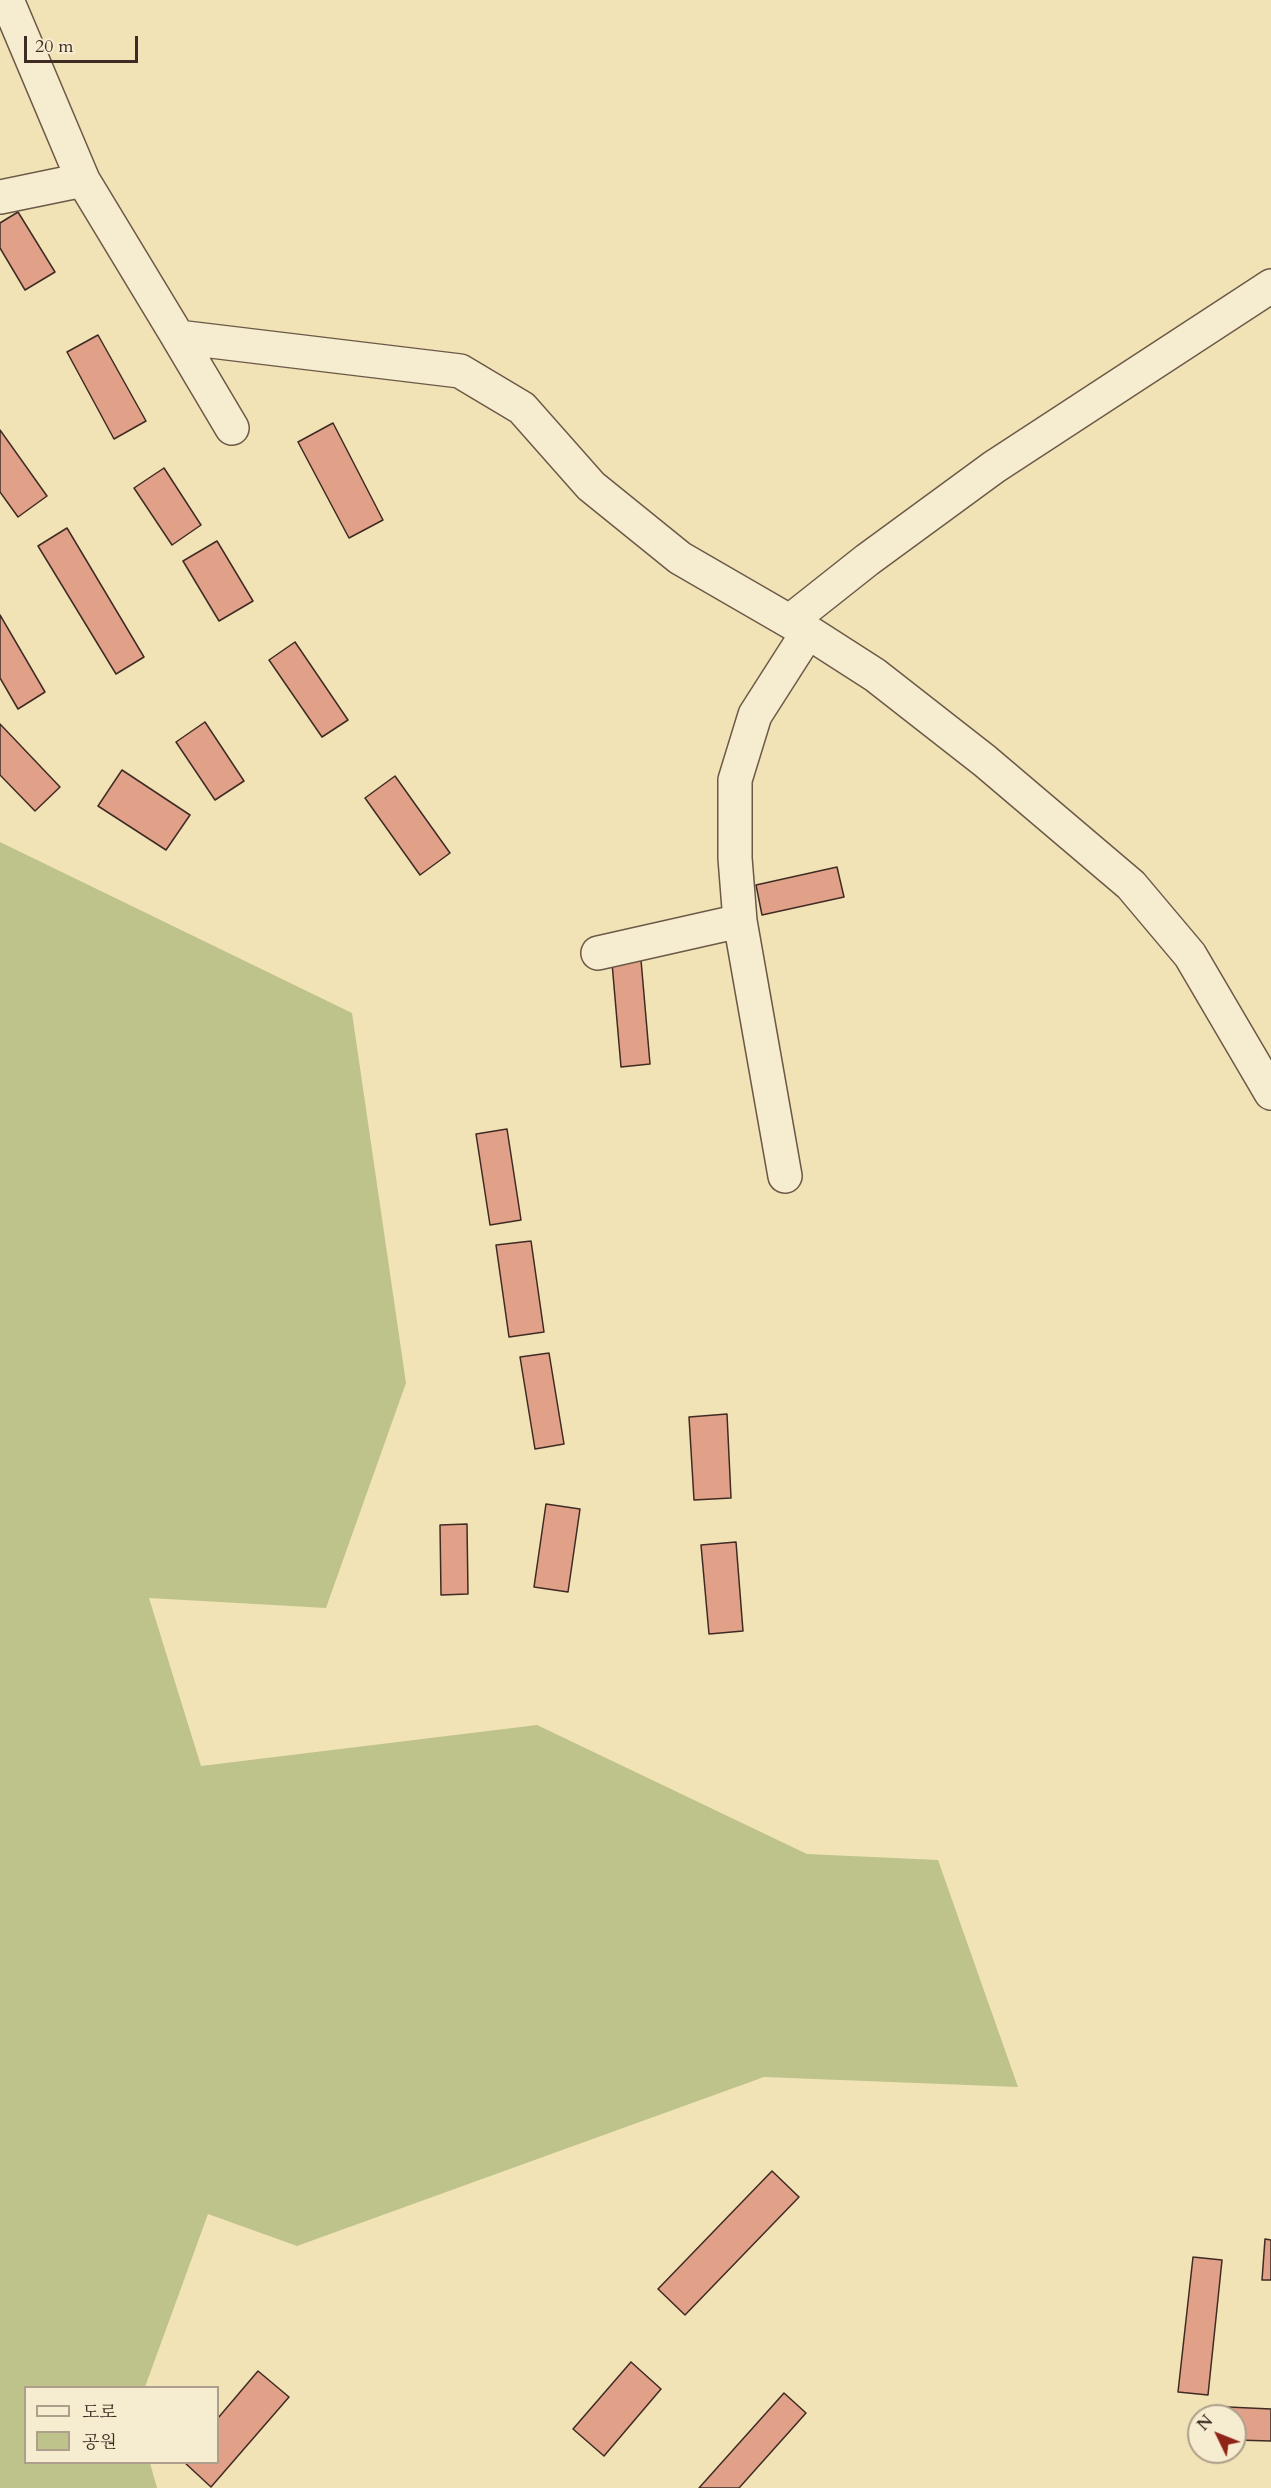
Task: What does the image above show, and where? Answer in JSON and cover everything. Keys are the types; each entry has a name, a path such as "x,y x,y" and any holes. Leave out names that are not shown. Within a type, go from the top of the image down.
{"street":[{"path":"7,0 83,180 232,428"},
{"path":"0,198 83,180"},
{"path":"785,1176 740,921 735,858 735,780 755,716 799,626 867,560 994,467 1271,286"},
{"path":"178,337 460,371 522,408 591,486 680,558 799,626 876,675 958,739 1131,885 1190,955 1271,1093"},
{"path":"598,953 740,921"}],"green space":[{"path":"0,842 352,1013 406,1383 326,1608 149,1598 201,1766 537,1725 807,1854 938,1860 1018,2087 764,2077 297,2246 208,2214 145,2386 24,2386 24,2464 150,2464 157,2488 0,2488"}],"building":[{"path":"18,212 55,272 25,290 0,248 0,223"},
{"path":"98,335 146,421 114,439 67,352"},
{"path":"333,423 383,520 349,538 298,442"},
{"path":"0,430 47,496 18,517 0,492"},
{"path":"164,468 201,525 172,545 134,488"},
{"path":"67,528 144,657 116,674 38,546"},
{"path":"217,541 253,601 219,621 183,561"},
{"path":"0,615 45,692 18,709 0,678"},
{"path":"295,642 348,720 322,737 269,660"},
{"path":"205,722 244,781 215,800 176,742"},
{"path":"0,724 60,787 35,811 0,775"},
{"path":"122,770 190,815 166,850 98,806"},
{"path":"395,776 450,853 420,875 365,798"},
{"path":"837,867 844,897 762,915 756,885"},
{"path":"641,960 650,1064 621,1067 612,963"},
{"path":"507,1129 521,1220 490,1225 476,1134"},
{"path":"531,1241 544,1332 509,1337 496,1245"},
{"path":"549,1353 564,1444 535,1449 520,1357"},
{"path":"727,1414 731,1498 694,1500 689,1417"},
{"path":"546,1504 580,1509 568,1592 534,1587"},
{"path":"467,1524 468,1594 441,1595 440,1525"},
{"path":"736,1542 743,1631 709,1634 701,1545"},
{"path":"772,2171 799,2197 685,2315 658,2289"},
{"path":"1265,2239 1271,2240 1271,2280 1262,2280"},
{"path":"1193,2257 1222,2260 1208,2395 1178,2392"},
{"path":"631,2362 661,2389 604,2456 573,2429"},
{"path":"258,2371 289,2397 211,2487 186,2464 219,2464 219,2417"},
{"path":"784,2393 806,2413 739,2488 699,2488"},
{"path":"1247,2408 1271,2409 1271,2441 1247,2440"}]}
